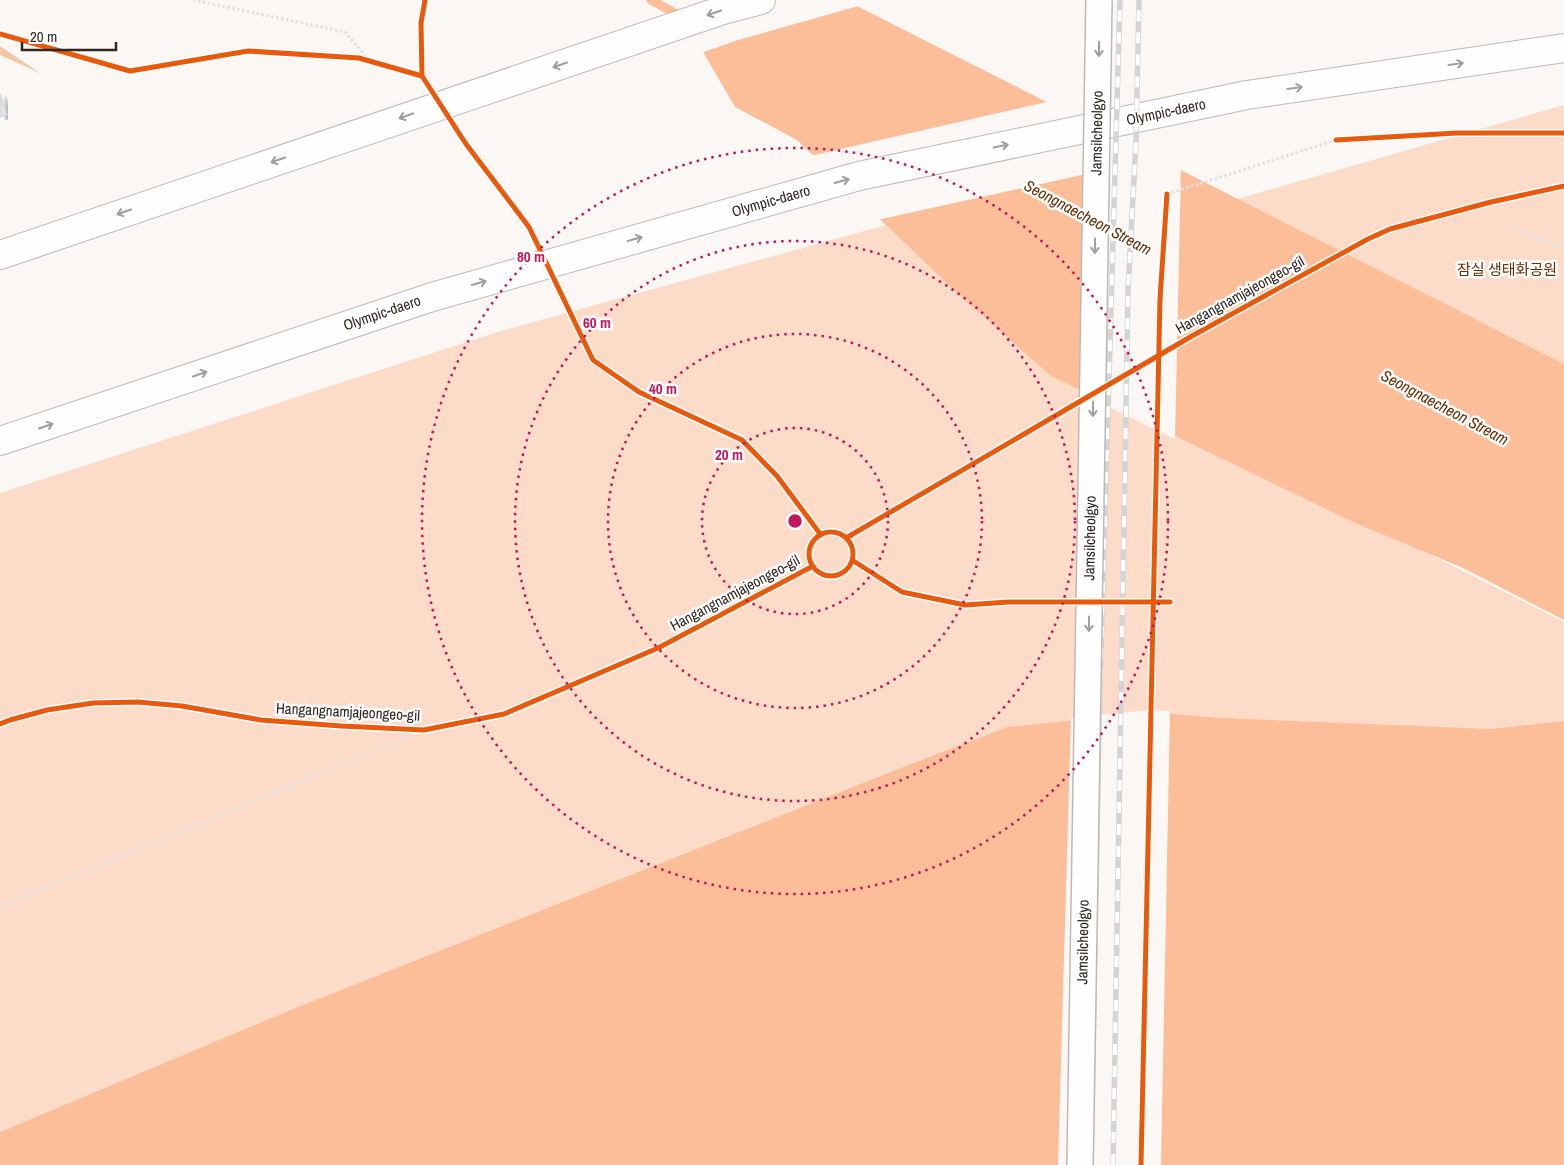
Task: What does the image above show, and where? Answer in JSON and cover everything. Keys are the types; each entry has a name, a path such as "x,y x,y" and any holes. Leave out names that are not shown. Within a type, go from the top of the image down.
{"highway":[{"path":"0,255 723,10 761,0"},
{"name":"Olympic-daero","path":"0,442 432,297 859,176 1247,95 1564,48"}],"street":[{"name":"Jamsilcheolgyo","path":"1080,1165 1100,0"}],"path":[{"path":"193,0 345,32 371,62"},
{"path":"359,58 379,64"},
{"path":"1166,204 1167,194 1336,140 1346,139"},
{"path":"1511,228 1564,247"},
{"path":"0,908 424,730"}],"green space":[{"name":"잠실 생태화공원","path":"1564,105 1564,364 1237,199"},
{"path":"886,225 955,291 1018,347 1564,622 1564,721 1490,729 283,1013 0,1132 0,493 501,331"}],"shaded area":[{"path":"0,46 40,73 0,55"}],"water":[{"name":"Seongnaecheon Stream","path":"673,0 845,0 1564,364 1564,620 1463,568 1353,522 1051,376 955,291 797,140 735,107"},
{"path":"1149,712 1222,718 1490,729 1564,721 1564,1165 0,1165 0,1132 283,1013 906,766 1008,727"}],"pier":[{"path":"670,0 851,0 862,5 738,40 701,53"},
{"path":"1051,101 1181,167 1175,439 1080,393 1086,174 877,220 810,156"},
{"path":"1149,710 1170,711 1161,1165 1058,1165 1071,718"}],"building":[{"path":"0,94 7,115 0,117"}],"waterway":[{"name":"Seongnaecheon Stream","path":"651,0 684,18"}],"railway":[{"path":"1091,1165 1099,721 1120,0"},
{"path":"1113,1165 1128,291 1136,141 1139,0"}],"cycle path":[{"path":"425,0 421,23 422,76 466,144 529,227 593,360 639,392 742,440 777,476 821,535"},
{"path":"0,34 130,71 248,51 359,58 422,76"},
{"path":"1336,140 1457,133 1564,133"},
{"name":"Hangangnamjajeongeo-gil","path":"846,538 1192,336 1368,239 1390,229 1491,202 1564,186"},
{"path":"1141,1165 1160,299 1167,194"},
{"name":"Hangangnamjajeongeo-gil","path":"831,532 843,536 849,542 853,554 849,566 843,572 831,576 819,572 813,566 809,554 813,542 819,536 831,532"},
{"path":"852,560 902,592 965,605 1009,602 1170,602"},
{"name":"Hangangnamjajeongeo-gil","path":"0,724 47,710 93,703 138,702 182,706 261,720 424,730 504,714 658,648 813,566"}]}
